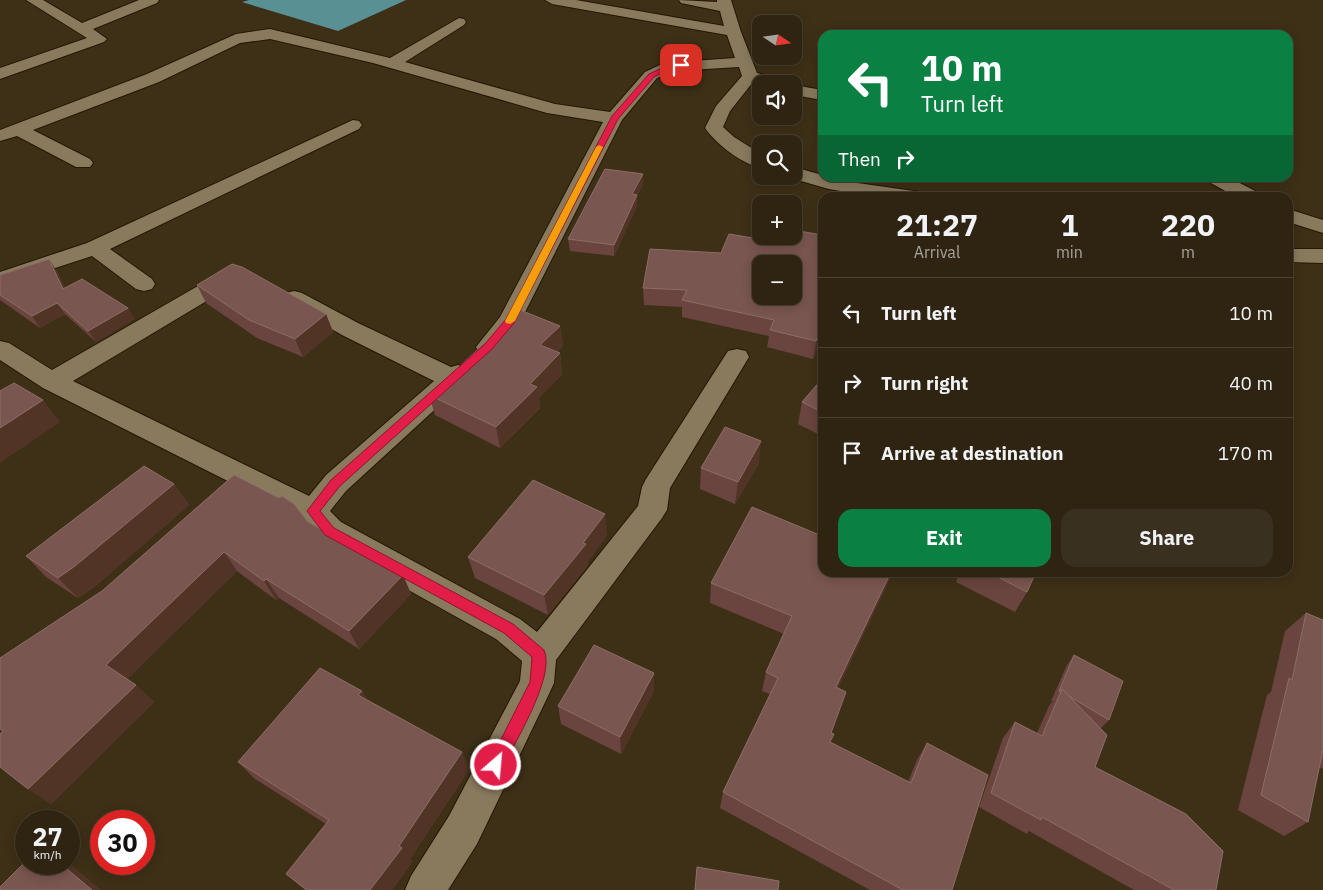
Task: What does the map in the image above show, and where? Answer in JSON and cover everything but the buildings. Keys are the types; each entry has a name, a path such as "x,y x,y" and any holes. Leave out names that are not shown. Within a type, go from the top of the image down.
{"street":[{"path":"0,74 99,39 33,0"},
{"path":"80,29 152,0"},
{"path":"552,0 733,32"},
{"path":"686,0 726,4 733,32 748,69"},
{"path":"392,63 459,22"},
{"path":"0,136 153,78 236,39 270,34 392,63 553,109 614,118"},
{"path":"313,511 336,483 453,380 488,347 510,321 614,118 652,75 670,66 748,69 759,75"},
{"path":"748,69 722,110 714,128 727,141 752,156"},
{"path":"802,92 818,95"},
{"path":"0,279 95,248 155,222 353,125"},
{"path":"18,129 83,163"},
{"path":"802,176 818,181"},
{"path":"823,182 882,192"},
{"path":"1224,182 1243,192"},
{"path":"1293,217 1323,227"},
{"path":"95,248 144,284"},
{"path":"1293,256 1323,256"},
{"path":"52,382 218,282 237,274 251,276"},
{"path":"274,287 350,329 453,380"},
{"path":"0,349 52,382 233,487 313,511 330,531 508,629 539,655"},
{"path":"425,890 462,830 537,683 539,655 652,510 656,487 737,357"}],"water":[{"path":"249,0 406,0 338,31 242,2"}],"slow traffic":[{"path":"510,321 599,147"}],"route":[{"path":"496,765 537,683 539,655 508,629 330,531 313,511 336,483 453,380 488,347 510,321 614,118 652,75 670,66 681,65"}]}
